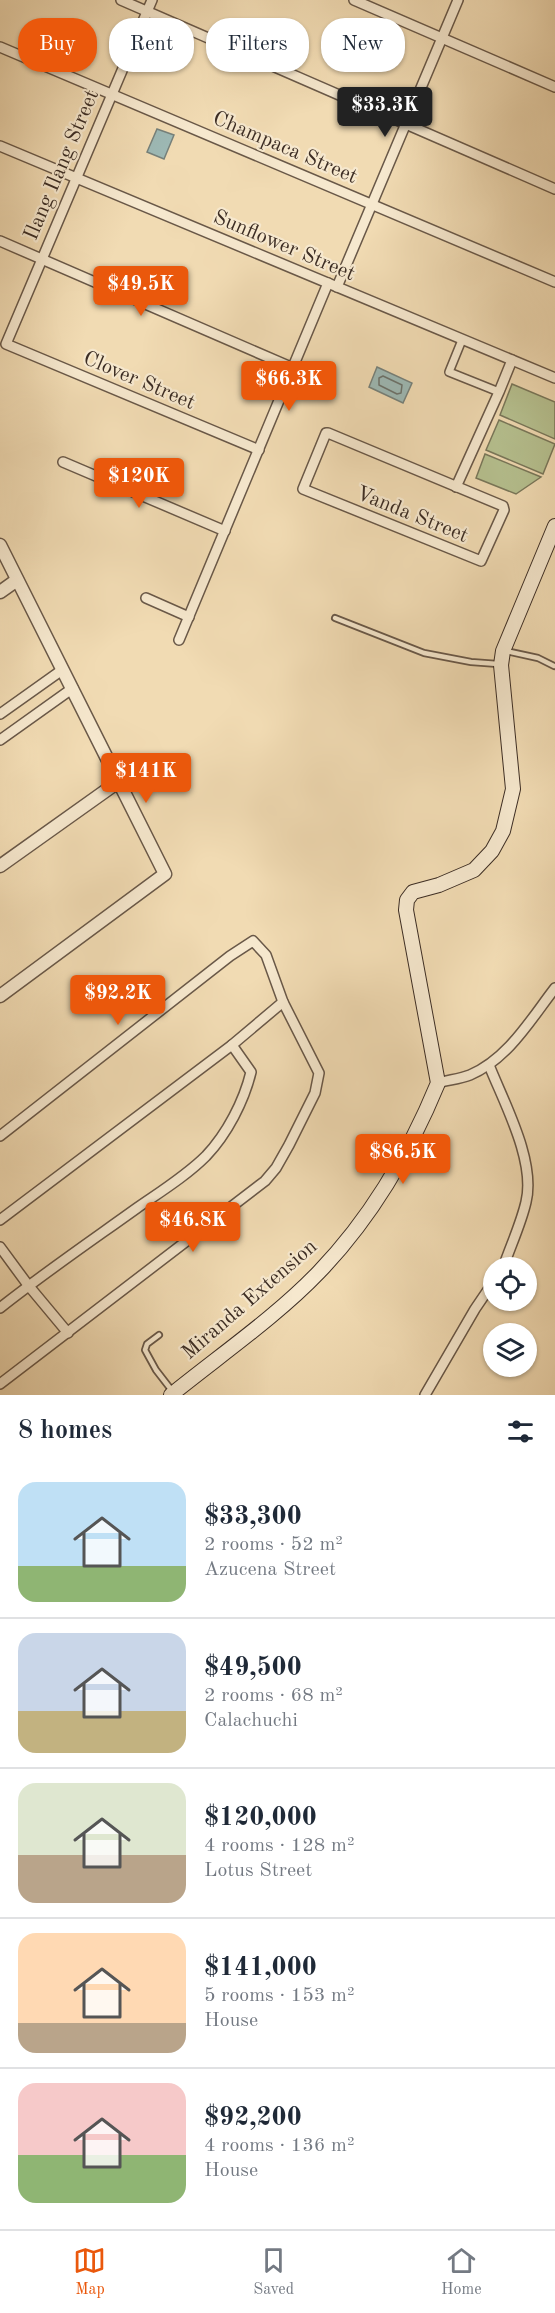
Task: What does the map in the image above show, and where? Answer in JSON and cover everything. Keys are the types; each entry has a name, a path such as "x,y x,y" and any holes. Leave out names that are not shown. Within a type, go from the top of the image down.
{"main road":[{"path":"438,1083 406,910 407,900 413,892 439,885 474,870 492,851 503,831 513,789 502,658 555,526"},
{"name":"Miranda Extension","path":"172,1394 294,1295 318,1274 348,1241 395,1169 438,1083"}],"street":[{"path":"121,0 555,189"},
{"name":"Ilang Ilang Street","path":"6,344 152,0"},
{"path":"354,0 555,87"},
{"path":"179,640 293,368 372,205 458,0"},
{"name":"Champaca Street","path":"0,47 555,282"},
{"name":"Sunflower Street","path":"0,146 555,378"},
{"path":"0,241 293,368"},
{"path":"462,340 449,372 499,392"},
{"name":"Clover Street","path":"6,344 259,450"},
{"path":"456,487 512,360"},
{"name":"Vanda Street","path":"328,433 456,487 500,504 504,510 482,559 477,562 304,491 303,487 324,436 328,433"},
{"path":"63,462 225,531"},
{"path":"0,545 165,874 0,996"},
{"path":"0,592 17,580"},
{"path":"146,598 189,616"},
{"path":"0,714 62,670"},
{"path":"0,740 73,688"},
{"path":"0,866 118,782"},
{"path":"0,1136 230,956 253,941 266,955 283,1002 319,1073 315,1093 276,1168 265,1181 0,1384"},
{"path":"438,1083 469,1075 489,1065 508,1048 555,988"},
{"path":"0,1220 232,1045 283,1002"},
{"path":"0,1308 28,1285 176,1180 206,1156 224,1133 247,1088 251,1072 232,1045"},
{"path":"489,1065 518,1139 527,1174 526,1201 506,1257"},
{"path":"0,1246 28,1285 68,1333"},
{"path":"425,1395 483,1297"}],"lane":[{"path":"335,618 424,653 471,662 502,658 538,658 554,666"},
{"path":"159,1335 147,1344 145,1350 172,1394"}],"green space":[{"path":"512,384 555,402 555,439 500,415"},
{"path":"499,420 555,444 543,474 486,450"},
{"path":"485,454 541,477 516,494 476,478"}],"water":[{"path":"157,129 174,135 164,159 147,152"},
{"path":"377,367 412,383 403,403 369,387"}]}
